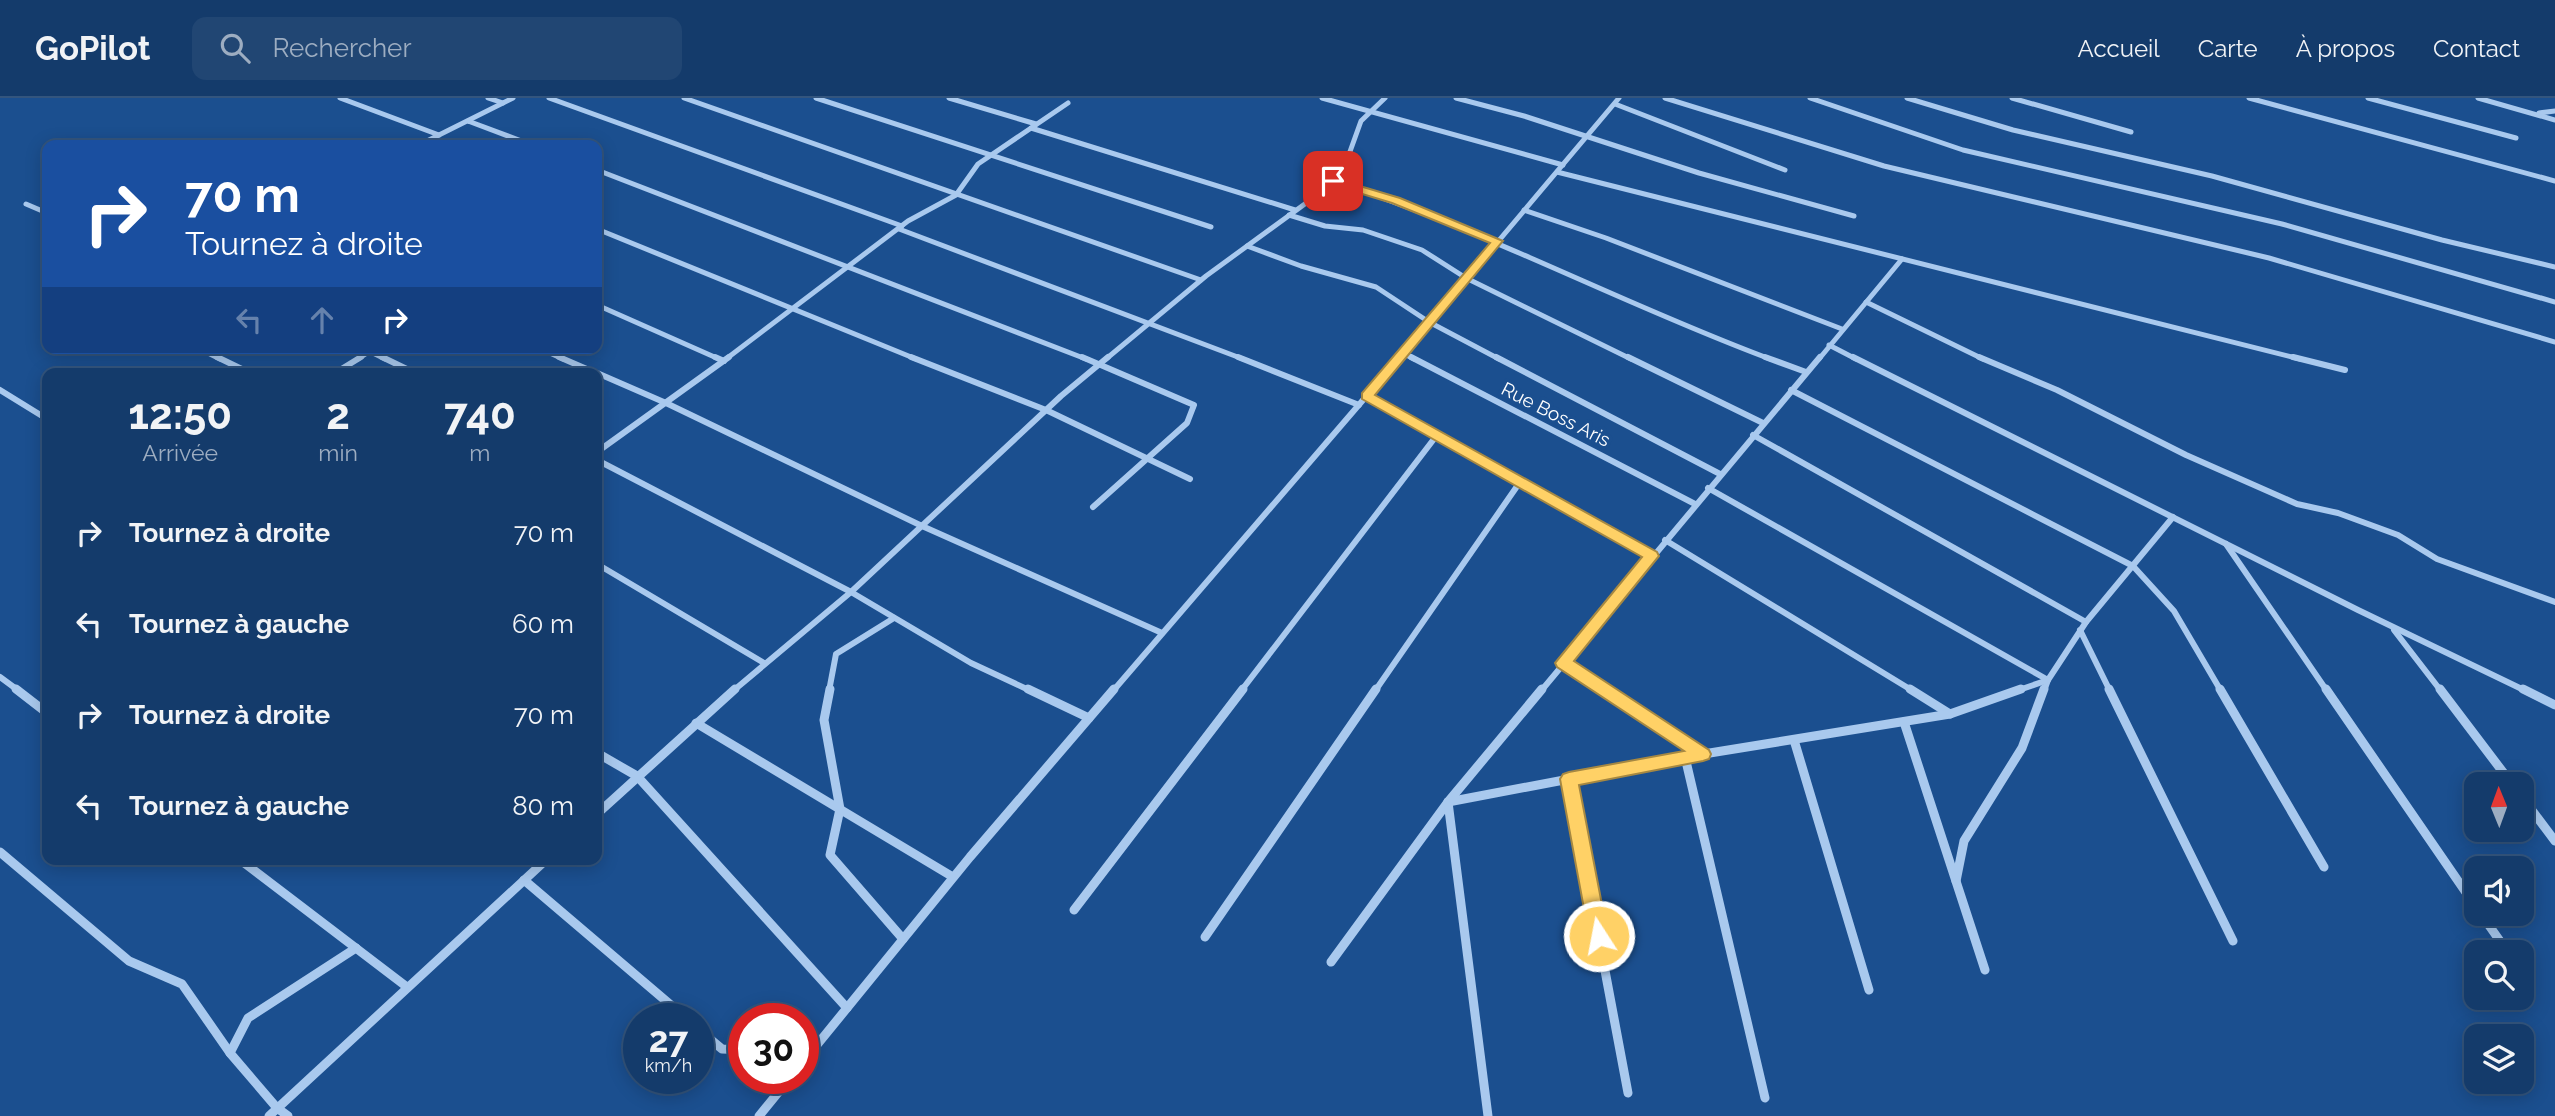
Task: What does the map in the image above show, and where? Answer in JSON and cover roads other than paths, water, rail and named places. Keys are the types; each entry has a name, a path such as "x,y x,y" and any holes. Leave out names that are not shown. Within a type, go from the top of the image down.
{"street":[{"path":"340,98 439,135"},
{"path":"488,98 503,103"},
{"path":"429,140 513,98"},
{"path":"549,98 1151,322 1359,405"},
{"path":"684,98 1201,280"},
{"path":"816,98 1211,227"},
{"path":"949,98 1292,212 1325,226 1363,230 1422,250 1466,278 1763,422"},
{"path":"1322,98 1563,165"},
{"path":"602,809 764,663 851,592 1100,364 1201,280 1333,181 1346,164 1361,121 1385,98"},
{"path":"1456,98 1524,116 1699,173 1854,216"},
{"path":"1665,98 1884,166 2269,258 2555,342"},
{"path":"1810,98 1963,150 2282,224 2555,302"},
{"path":"1907,98 2013,130 2212,176 2442,240 2555,267"},
{"path":"2012,98 2027,100 2131,132"},
{"path":"2249,98 2555,181"},
{"path":"2368,98 2516,138"},
{"path":"2477,98 2555,120"},
{"path":"819,1041 953,877 1617,101 1785,170"},
{"path":"602,448 724,361 900,227 956,195 978,164 1068,103"},
{"path":"2532,113 2555,111"},
{"path":"468,121 519,140"},
{"path":"602,172 1100,364 1194,405 1186,423 1093,507"},
{"path":"1557,172 2345,370"},
{"path":"1333,181 1396,200 1497,241 1722,342 1806,372"},
{"path":"26,204 42,211"},
{"path":"1524,210 1606,238 1842,329"},
{"path":"602,231 1046,411 1190,479"},
{"path":"1247,246 1301,266 1376,287 1429,322 1720,474"},
{"path":"1331,962 1447,802 1763,422 1902,260"},
{"path":"1866,302 1951,345 2057,390 2186,455 2297,504 2338,513 2399,535 2437,559 2555,601"},
{"path":"602,307 724,361"},
{"path":"1829,345 2555,705"},
{"name":"Rue Boss Aris","path":"1404,353 1695,504"},
{"path":"210,354 240,368"},
{"path":"343,368 367,354"},
{"path":"374,354 404,368"},
{"path":"553,354 585,368"},
{"path":"602,376 666,403 922,526 1162,633"},
{"path":"0,390 42,416"},
{"path":"1791,390 2133,566 2174,611 2324,867"},
{"path":"1367,396 1652,556"},
{"path":"1074,910 1437,435"},
{"path":"1753,435 2086,621"},
{"path":"602,463 851,592 971,663 1089,718"},
{"path":"1205,937 1520,482"},
{"path":"1708,488 2048,680"},
{"path":"1956,881 1964,841 2022,748 2048,680 2086,621 2173,517"},
{"path":"1665,540 1950,714"},
{"path":"2225,543 2464,890"},
{"path":"602,567 764,663"},
{"path":"894,618 836,654 824,720 839,809 830,855 903,939"},
{"path":"2391,626 2503,772"},
{"path":"2080,630 2233,941"},
{"path":"1563,663 1703,754"},
{"path":"0,677 42,709"},
{"path":"1447,802 1685,757 1950,714 2048,680"},
{"path":"1903,722 1985,970"},
{"path":"696,723 953,877"},
{"path":"1794,740 1869,990"},
{"path":"602,755 638,776 847,1008"},
{"path":"1685,757 1765,1098"},
{"path":"1569,779 1628,1093"},
{"path":"1447,802 1488,1116"},
{"path":"2534,813 2555,841"},
{"path":"0,852 130,961 182,984 230,1053 277,1108 288,1116"},
{"path":"247,865 407,987"},
{"path":"269,1116 540,865"},
{"path":"524,880 668,1003"},
{"path":"230,1053 248,1018 356,948"},
{"path":"759,1116 777,1094"}]}
